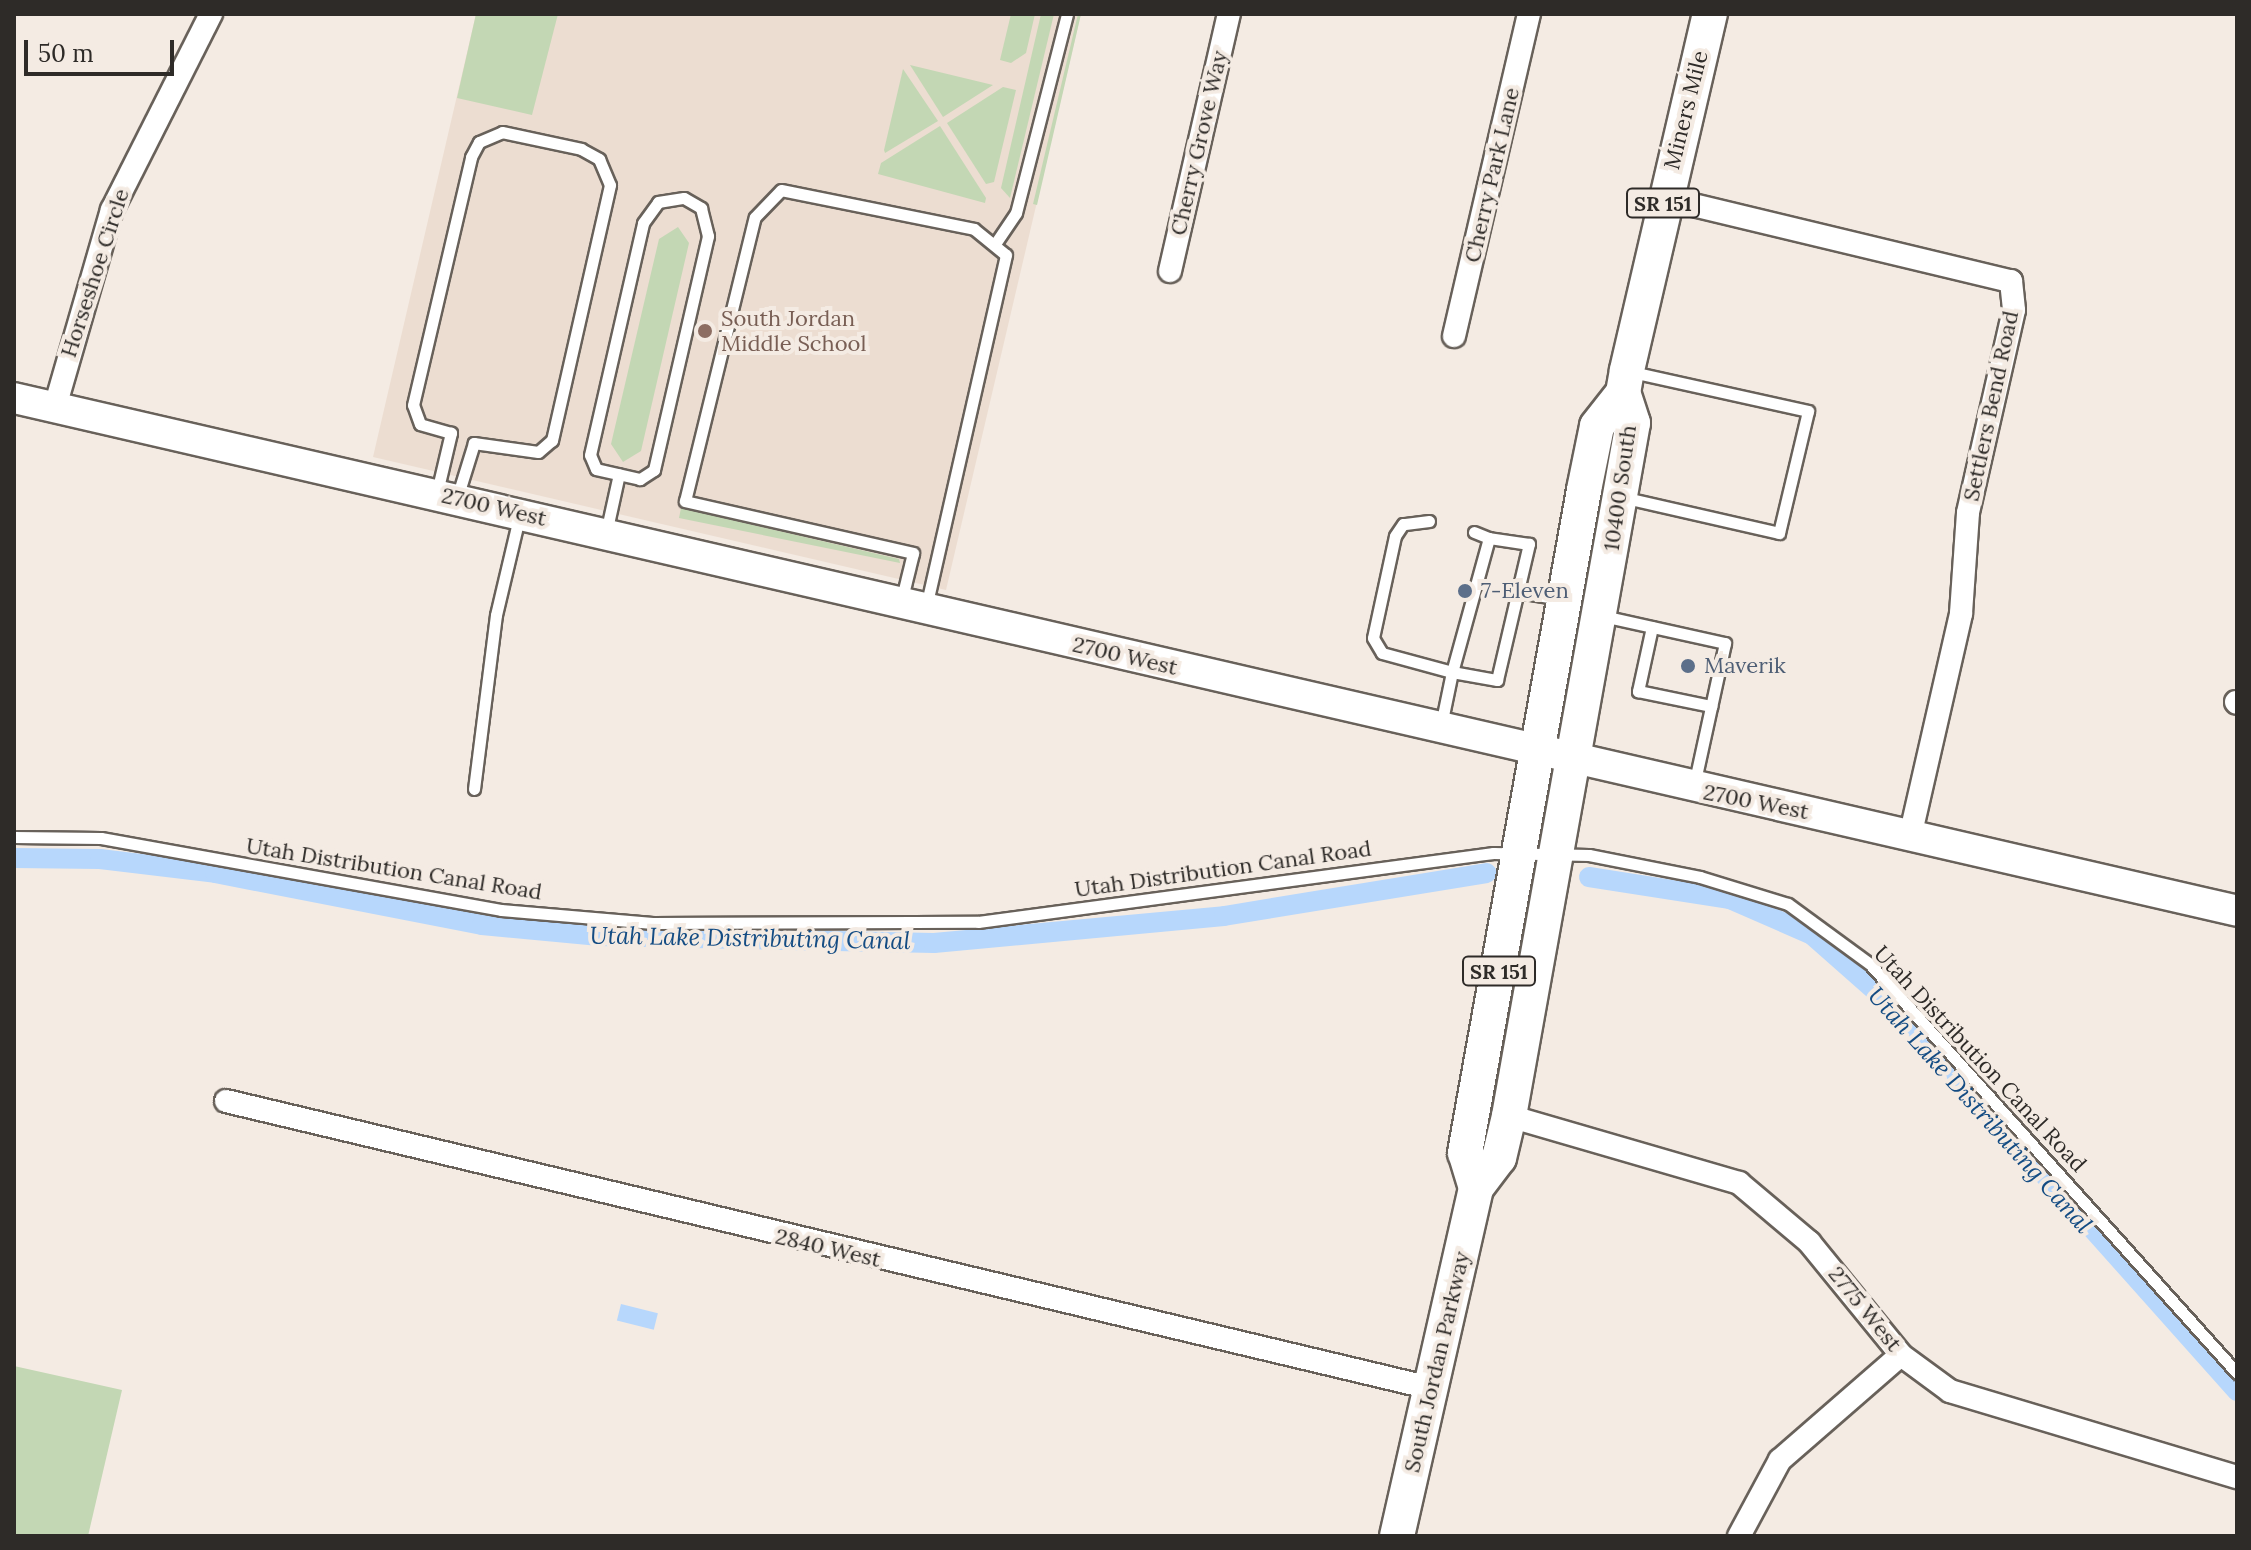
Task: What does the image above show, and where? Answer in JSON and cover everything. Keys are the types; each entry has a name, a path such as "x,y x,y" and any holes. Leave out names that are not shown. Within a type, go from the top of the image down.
{"main road":[{"name":"Miners Mile","path":"1625,382 1664,198 1710,14"},
{"name":"10400 South","path":"1574,761 1633,423 1625,382"},
{"name":"10400 South","path":"1538,753 1597,426 1625,382"},
{"name":"2700 West","path":"14,398 606,533 1693,790 2237,911"},
{"name":"South Jordan Parkway","path":"1476,1188 1465,1153 1538,753"},
{"name":"South Jordan Parkway","path":"1397,1536 1476,1188 1499,1158 1509,1116 1574,761"}],"street":[{"name":"Horseshoe Circle","path":"55,407 112,210 211,14"},
{"name":"Cherry Grove Way","path":"1170,271 1229,14"},
{"name":"Cherry Park Lane","path":"1454,336 1529,14"},
{"name":"Settlers Bend Road","path":"1664,198 2011,281 2014,310 1968,513 1961,614 1910,836"},
{"name":"2840 West","path":"226,1101 1431,1388"},
{"name":"2775 West","path":"1509,1116 1739,1183 1809,1242 1901,1355 1925,1377 1972,1400 2237,1477"},
{"path":"1739,1536 1780,1460 1901,1355"}],"lane":[{"path":"997,241 1016,213 1067,14"},
{"path":"502,132 591,153 609,175 609,195 552,440 538,452 474,443 447,496 451,433 420,424 413,405 471,157 479,142 502,132"},
{"path":"800,189 974,229 997,241 1006,260 913,606 913,553 685,501 755,217 773,193 800,189"},
{"path":"684,198 701,208 708,236 660,441 648,477 619,474 596,469 589,459 640,239 651,207 684,198"},
{"path":"1621,497 1779,533 1808,411 1625,382"},
{"path":"606,533 619,474"},
{"path":"474,789 496,615 520,513"},
{"path":"1429,521 1403,524 1395,536 1374,624 1382,653 1452,672 1497,680 1529,544 1489,538 1474,532"},
{"path":"1440,729 1452,672 1489,538"},
{"path":"1518,592 1565,599"},
{"path":"1601,616 1725,643 1693,790"},
{"path":"1652,627 1638,691 1711,706"},
{"name":"Utah Distribution Canal Road","path":"14,837 101,838 501,910 652,923 978,922 1520,854 1557,855 1700,877 1788,904 1870,964 2237,1373"}],"shaded area":[{"name":"South Jordan Middle School","path":"476,14 1081,14 946,590 373,457"}],"green space":[{"path":"476,14 558,14 532,115 457,98"},
{"path":"1011,14 1035,14 1026,53 1011,63 1000,60"},
{"path":"1041,14 1054,14 1010,198 1001,188"},
{"path":"1078,14 1081,14 1037,205 1033,204"},
{"path":"910,65 993,85 943,117"},
{"path":"903,69 938,121 885,153 884,150"},
{"path":"1003,87 1016,90 994,182 986,184 947,123"},
{"path":"940,126 986,198 985,203 878,174 881,163"},
{"path":"678,227 689,243 641,451 623,462 611,444 659,239"},
{"path":"681,508 899,559 900,563 679,518"},
{"path":"14,1366 122,1390 88,1536 14,1536"}],"water":[{"path":"621,1304 658,1313 654,1330 617,1320"}],"waterway":[{"name":"Utah Lake Distributing Canal","path":"14,858 100,859 215,873 482,925 599,936 934,943 1224,916 1487,873"},
{"name":"Utah Lake Distributing Canal","path":"1589,877 1730,899 1812,935 1897,1010 2237,1391"}],"place":[{"name":"South Jordan Middle School","path":"705,331"},
{"name":"7-Eleven","path":"1465,591"},
{"name":"Maverik","path":"1688,666"}]}
